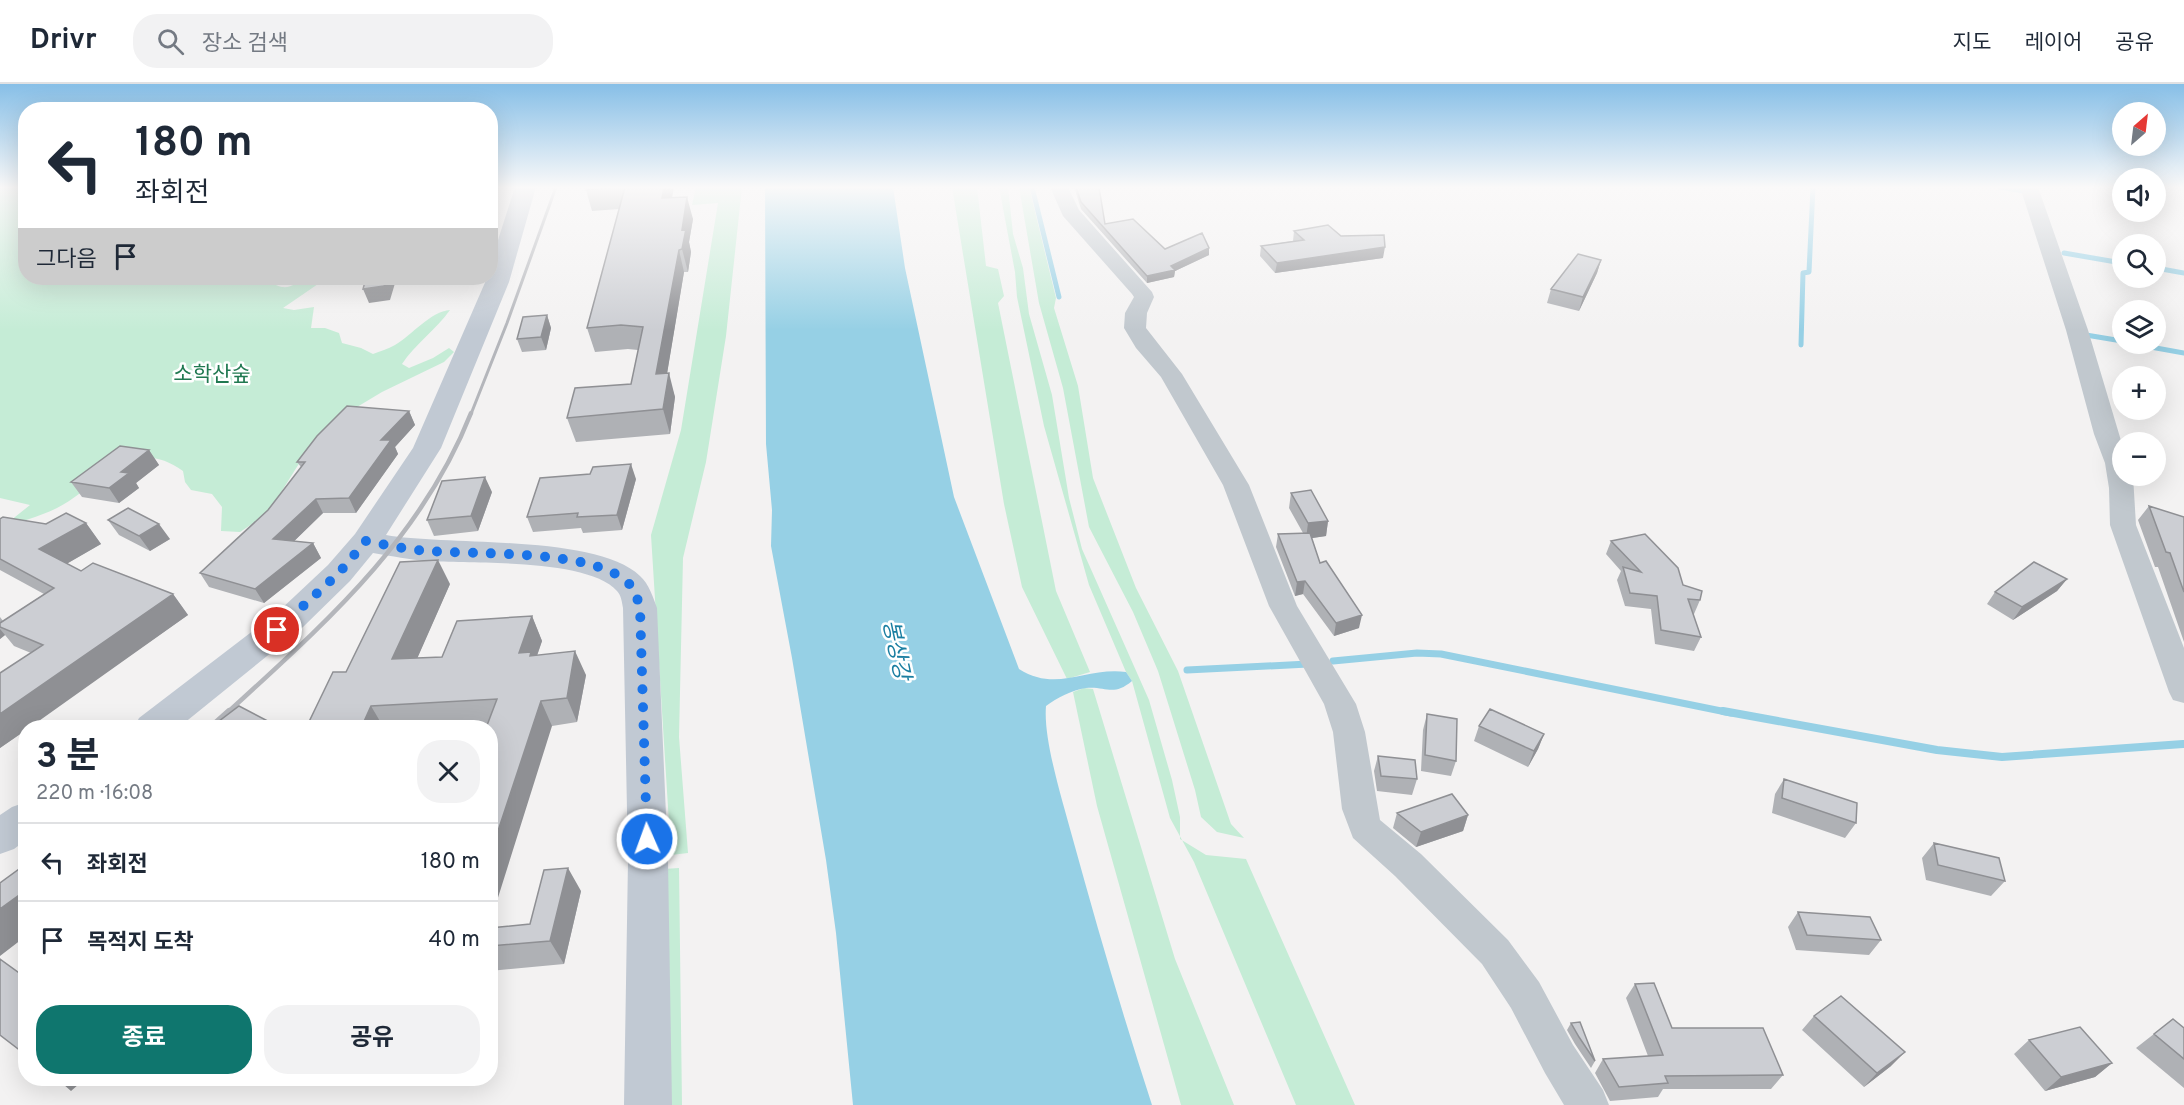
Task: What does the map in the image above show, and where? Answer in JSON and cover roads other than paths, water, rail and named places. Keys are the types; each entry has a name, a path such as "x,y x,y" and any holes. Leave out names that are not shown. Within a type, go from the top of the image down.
{"main road":[{"path":"498,279 511,235"},
{"path":"162,720 291,619 339,573 366,541 427,448 496,285"},
{"path":"366,541 425,551 543,558 592,565 626,581 635,591 640,608 648,861 648,1105"},
{"path":"0,837 18,825"}],"street":[{"path":"1090,235 1142,292 1144,297 1137,313 1135,328 1144,343 1171,374 1236,486 1283,606 1340,704 1349,732 1359,809 1365,828 1448,903 1496,952 1525,995 1559,1059 1588,1105"},
{"path":"2045,235 2078,330 2106,434 2118,464 2122,488 2123,525 2184,692"}],"water":[{"name":"봉상강","path":"765,235 900,235 905,268 954,497 1019,669 1046,679 1071,678 1111,671 1126,672 1132,681 1120,689 1086,688 1065,695 1046,706 1046,720 1051,753 1064,806 1110,971 1152,1105 853,1105 836,933 826,860 771,546 772,510 766,444"}],"waterway":[{"path":"1044,235 1059,297"},
{"path":"1801,345 1803,273 1809,272 1811,235"},
{"path":"2064,253 2112,261"},
{"path":"2166,270 2184,273"},
{"path":"2086,335 2112,339"},
{"path":"2166,350 2184,353"},
{"path":"1333,661 1417,653 1441,654 1731,713"},
{"path":"1187,670 1308,664"},
{"path":"1723,711 1937,750 2002,757 2183,744"}],"railway":[{"path":"471,414 539,235"},
{"path":"227,713 334,612 398,540 426,501 450,459 471,413"},
{"path":"219,720 229,711"}],"park label":[{"name":"소학산숲","path":"212,375"}]}
